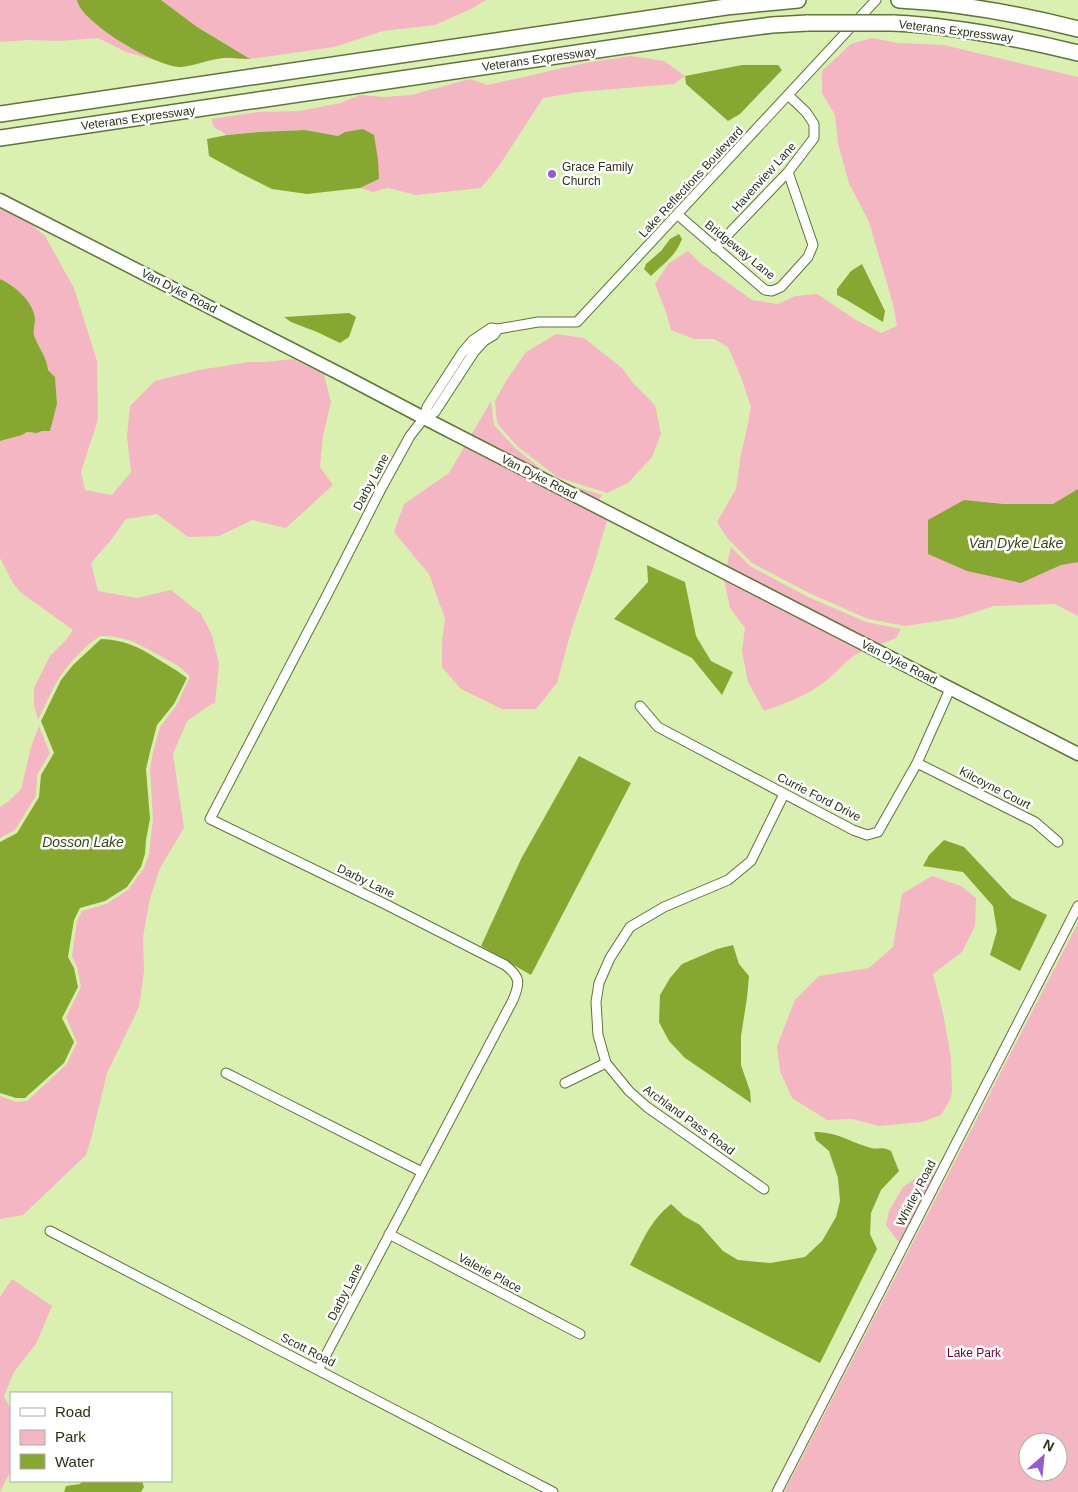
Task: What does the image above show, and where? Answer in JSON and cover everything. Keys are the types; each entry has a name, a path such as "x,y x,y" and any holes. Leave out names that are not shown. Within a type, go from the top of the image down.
{"highway":[{"name":"Veterans Expressway","path":"0,114 726,7 798,0"},
{"name":"Veterans Expressway","path":"906,0 998,11 1078,29"},
{"name":"Veterans Expressway","path":"0,138 772,25 893,23 932,26 989,33 1078,53"}],"main road":[{"name":"Van Dyke Road","path":"0,200 338,372 1078,754"}],"street":[{"name":"Lake Reflections Boulevard","path":"424,418 435,412 474,352 494,335 498,329 538,322 577,322 876,0"},
{"name":"Havenview Lane","path":"715,248 788,172 814,138 814,124 806,112 788,95"},
{"name":"Bridgeway Lane","path":"678,215 765,290 772,291 781,287 808,257 812,246 788,172"},
{"name":"Darby Lane","path":"318,1370 513,1000 518,987 518,980 513,972 505,966 385,904 210,819 382,487 410,436 424,418"},
{"name":"Currie Ford Drive","path":"640,706 658,727 853,830 867,835 878,832 917,763 950,688"},
{"name":"Kilcoyne Court","path":"917,763 1035,822 1058,842"},
{"name":"Archland Pass Road","path":"764,1189 647,1107 628,1091 606,1063 598,1035 596,1002 599,983 610,958 630,927 664,907 728,880 751,860 784,794"},
{"name":"Whirley Road","path":"777,1492 1078,906"},
{"path":"565,1082 606,1063"},
{"path":"226,1073 422,1172"},
{"name":"Scott Road","path":"50,1231 553,1492"},
{"name":"Valerie Place","path":"389,1234 580,1334"}],"green space":[{"path":"0,0 486,0 435,25 383,31 334,47 250,59 223,58 180,67 126,52 98,38 0,42"},
{"path":"872,38 898,43 944,45 1078,77 1078,616 1055,604 994,606 957,618 906,626 868,619 809,593 752,563 728,539 717,522 736,489 751,407 728,347 714,339 694,339 671,330 655,284 669,263 688,251 699,262 752,300 778,304 795,296 817,294 856,320 881,333 897,326 893,304 869,222 849,183 838,144 835,115 822,93 822,71 851,44"},
{"path":"631,56 664,61 685,76 674,84 578,92 543,98 499,166 481,188 416,195 388,188 373,192 360,188 379,179 345,132 338,136 305,130 227,135 214,127 211,119 257,112 299,111 341,103 360,95 384,97 411,95 470,79 488,85 585,63"},
{"path":"0,209 24,218 45,236 74,288 97,361 98,419 81,472 85,490 112,495 131,472 127,437 130,406 155,381 199,370 249,362 293,359 324,374 331,402 323,436 320,467 333,485 286,528 252,520 219,536 188,537 157,514 126,519 91,563 98,591 137,598 171,590 201,614 212,635 219,664 215,704 213,703 187,721 173,754 184,828 160,868 150,898 143,937 144,971 139,1007 107,1073 86,1155 23,1215 0,1219 0,1096 16,1102 27,1101 66,1065 77,1043 66,1017 81,987 77,967 72,956 77,921 82,911 106,904 128,890 144,868 149,854 153,819 150,769 153,752 160,727 176,706 190,677 177,666 139,645 118,637 100,636 83,649 63,672 38,720 34,705 34,688 50,656 73,630 20,592 0,558 0,441 27,432 37,433 50,430 57,404 55,377 48,370 45,358 34,336 34,319 31,307 17,290 0,279"},
{"path":"556,334 584,338 622,368 633,383 655,405 661,434 652,457 628,483 607,493 557,477 517,446 497,423 495,401 506,381 526,352"},
{"path":"491,401 494,425 515,448 555,480 602,495 598,502 470,437"},
{"path":"466,444 608,517 572,628 557,683 536,709 502,709 461,689 442,667 442,642 445,619 429,574 394,532 404,504 449,473"},
{"path":"731,547 750,566 808,597 866,622 901,629 896,638 876,646 726,569"},
{"path":"724,578 866,650 848,660 829,679 816,688 764,711 748,682 742,651 745,628 730,608"},
{"path":"39,726 50,753 37,775 36,796 15,830 0,838 0,807 21,789 31,747"},
{"path":"932,876 961,886 976,898 975,926 962,952 933,974 943,1013 951,1058 952,1092 950,1100 941,1115 922,1122 879,1126 852,1119 827,1120 792,1098 780,1071 777,1046 795,1000 819,976 869,968 893,947 902,894"},
{"name":"Lake Park","path":"1078,923 1078,1492 784,1492"},
{"path":"923,1173 935,1175 900,1244 886,1225 889,1211 903,1187"},
{"path":"12,1279 52,1306 36,1344 14,1372 4,1396 10,1408 10,1472 0,1492 0,1297"}],"water":[{"path":"77,0 161,0 197,27 250,59 223,58 181,67 170,65 139,52 106,32 82,10"},
{"path":"742,65 778,65 782,70 740,114 728,121 686,84 685,76"},
{"path":"363,129 374,135 379,179 360,188 307,194 272,189 209,156 207,139 227,135 305,130 338,136 345,132"},
{"path":"679,234 682,239 676,251 651,276 644,269 646,264 661,251 670,239"},
{"path":"862,264 885,311 883,322 837,295 837,289 851,271"},
{"path":"0,279 17,290 31,306 35,319 34,336 45,358 48,370 55,377 57,404 50,431 27,432 0,441"},
{"path":"349,313 356,317 349,337 340,343 291,322 284,317"},
{"name":"Van Dyke Lake","path":"1078,489 1078,562 1061,565 1021,583 967,571 928,554 928,520 964,500 1003,504 1053,504"},
{"path":"647,565 685,582 696,636 711,661 733,672 722,695 692,658 614,619 648,582"},
{"name":"Dosson Lake","path":"101,639 124,642 136,647 187,678 174,704 157,725 150,752 146,769 150,819 145,854 141,867 127,887 105,901 80,908 74,920 68,957 74,968 78,987 62,1018 74,1042 64,1063 25,1098 16,1098 0,1093 0,842 17,833 39,797 41,775 54,753 41,721 61,680 73,665"},
{"path":"579,756 631,783 531,975 481,946 521,859"},
{"path":"944,840 964,847 1012,898 1047,915 1020,971 990,955 997,931 993,906 963,872 923,866 929,855"},
{"path":"733,945 739,964 749,976 741,1036 741,1065 750,1091 751,1103 685,1058 669,1041 659,1022 660,995 670,978 682,964 717,949"},
{"path":"814,1132 837,1135 863,1146 891,1151 899,1171 881,1190 871,1213 870,1234 877,1249 820,1363 630,1265 652,1225 671,1204 684,1216 700,1225 723,1251 738,1260 770,1263 805,1257 822,1241 836,1217 840,1201 838,1178 829,1151 816,1140"},
{"path":"81,1482 142,1482 144,1487 141,1492 64,1492 66,1486 80,1484"}],"place":[{"name":"Grace Family Church","path":"552,174"}]}
